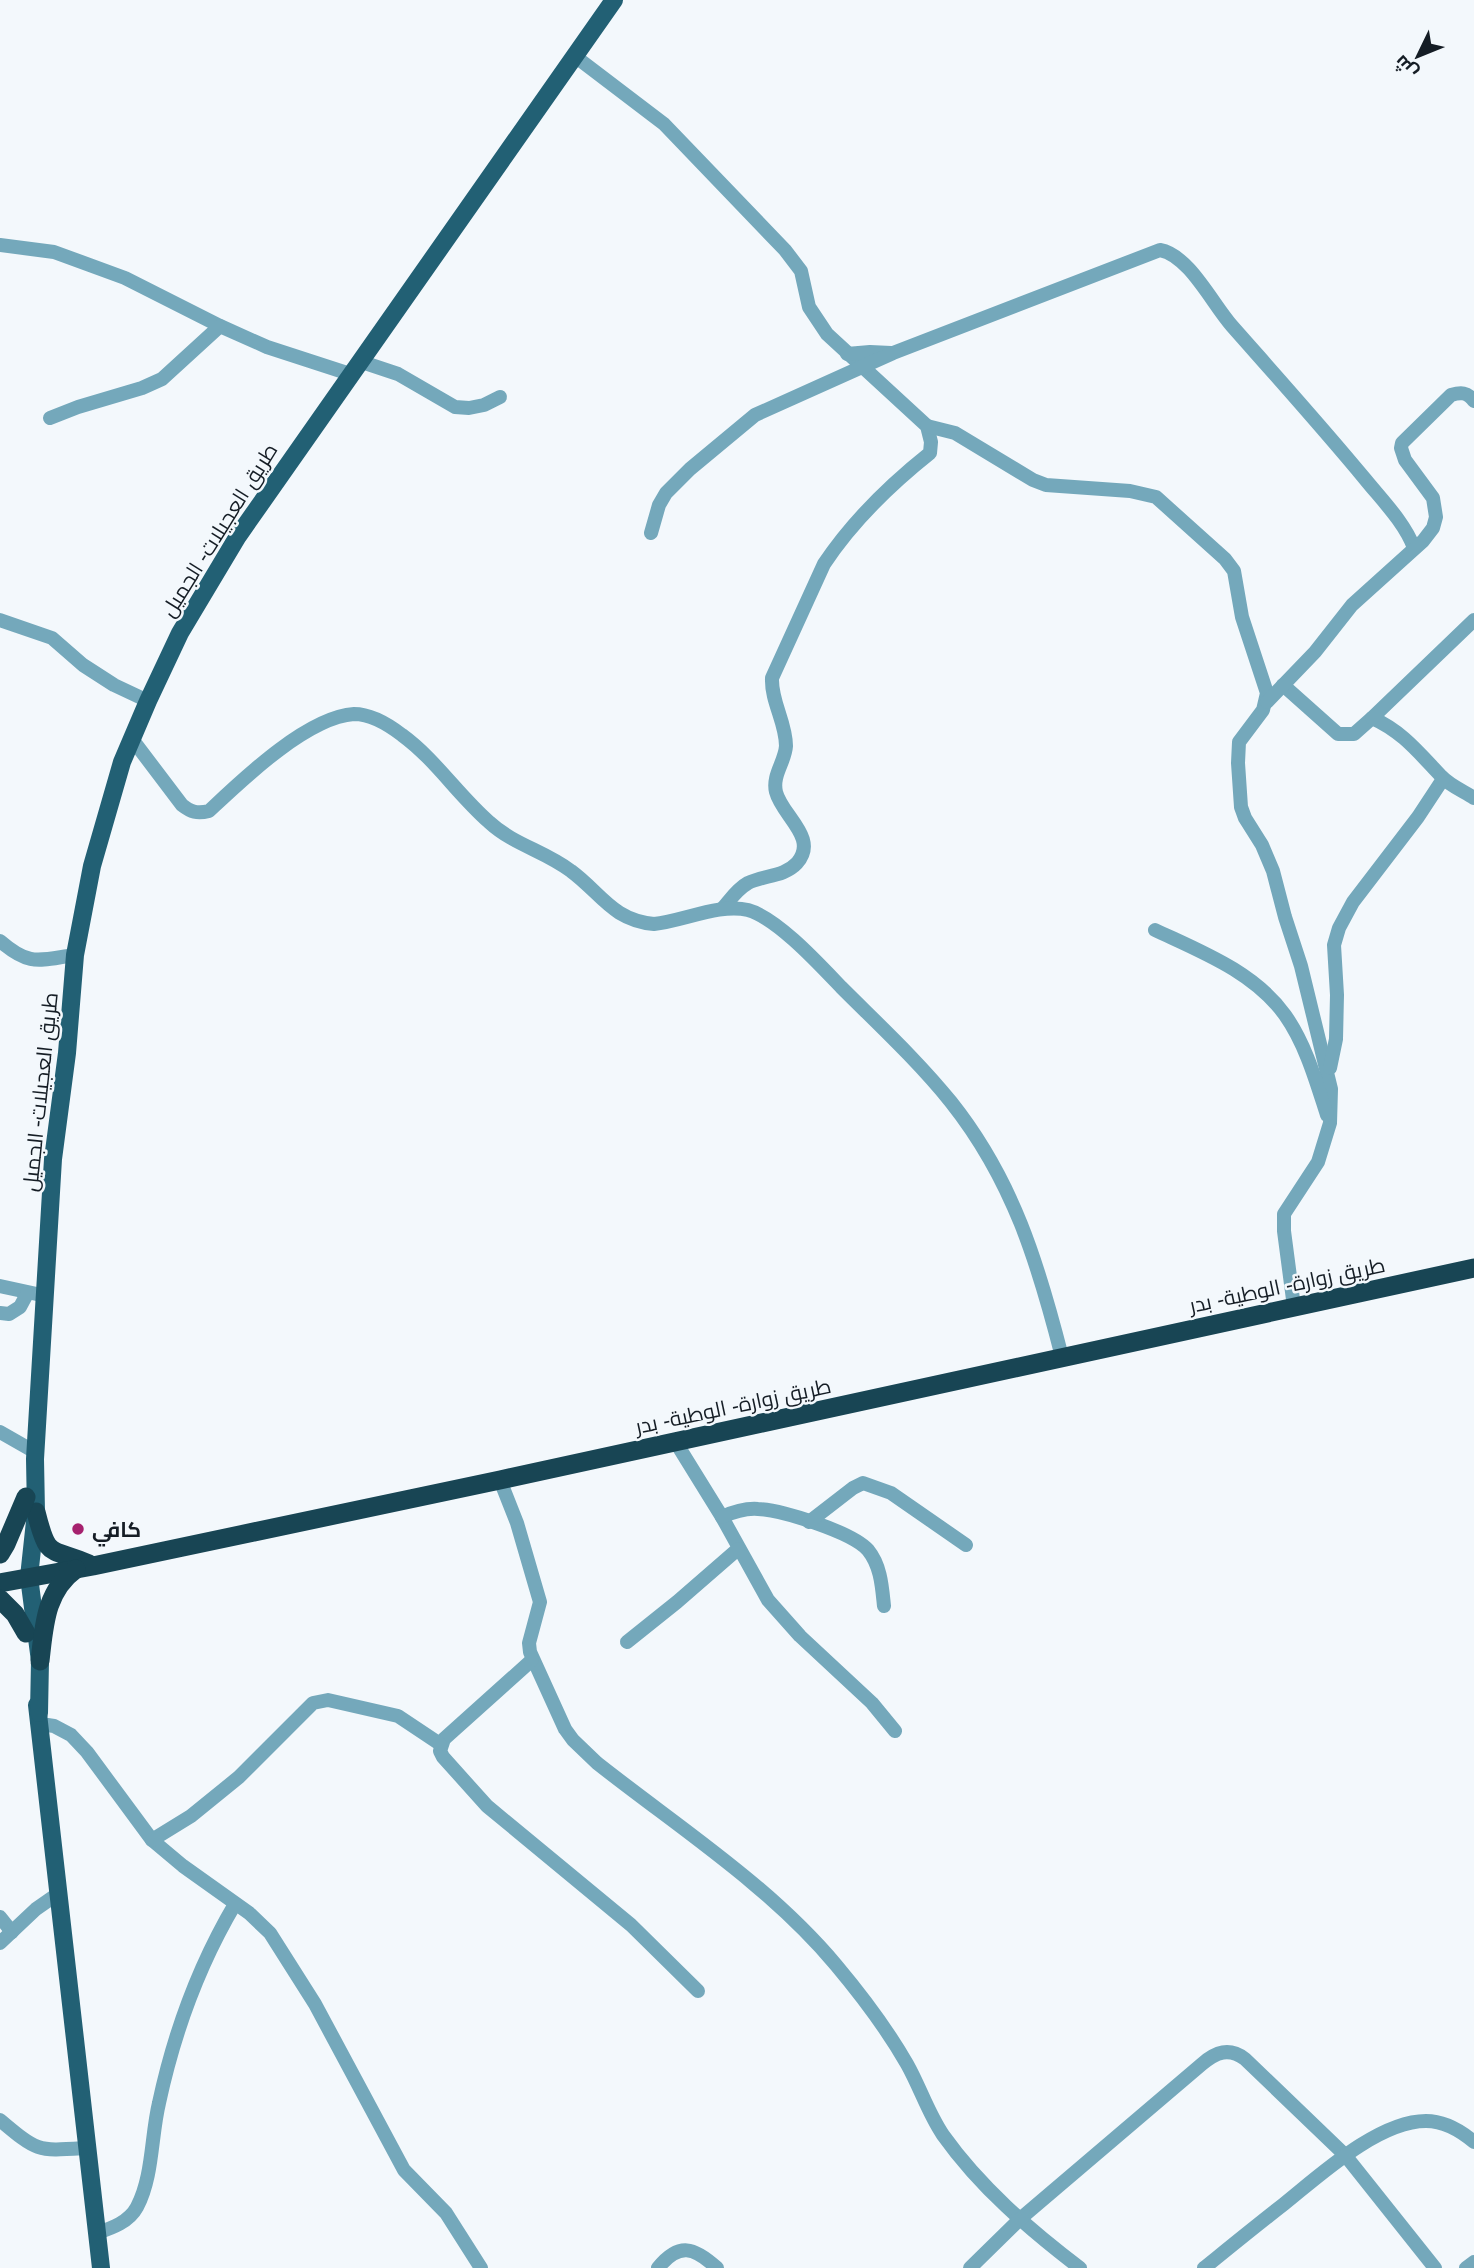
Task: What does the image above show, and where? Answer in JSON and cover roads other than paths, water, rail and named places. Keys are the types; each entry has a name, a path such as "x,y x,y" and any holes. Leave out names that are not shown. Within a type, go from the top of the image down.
{"highway":[{"name":"طريق زوارة- الوطية- بدر","path":"16,1580 500,1480 1474,1268"},
{"path":"0,1554 31,1504"},
{"path":"31,1504 42,1536 51,1550 84,1567 57,1587 49,1604 40,1661"},
{"path":"0,1599 15,1614 26,1633"}],"main road":[{"name":"طريق العجيلات- الجميل","path":"16,1580 31,1504 47,1296 53,1159 67,1053 75,955 92,866 122,762 180,633 213,573 354,367 614,0"},
{"path":"16,1580 40,1719 101,2268"},
{"path":"16,1580 40,1661 40,1719"}],"street":[{"path":"576,57 664,124 785,250 801,271 813,315 827,334 927,426 955,433 1033,480 1046,485 1147,494 1165,504 1225,559 1234,571 1242,617 1265,682 1267,702"},
{"path":"0,246 54,252 125,278 267,348 398,374 456,407 484,405 500,397"},
{"path":"651,533 659,505 666,493 740,426 764,410 893,353 1160,250 1168,252 1187,268 1229,323 1318,422 1388,507 1414,548"},
{"path":"50,418 162,379 220,326"},
{"path":"847,354 893,353"},
{"path":"1294,1307 1283,1231 1284,1214 1318,1162 1330,1123 1331,1089 1301,966 1269,859 1241,807 1239,742 1264,710 1267,702 1315,652 1352,604 1429,535 1433,528 1436,505 1427,488 1405,460 1402,443 1451,395 1461,392 1468,394 1474,401"},
{"path":"927,426 931,442 930,453"},
{"path":"722,909 744,886 790,869 802,857 804,842 800,832 776,793 777,772 785,754 786,744 772,689 772,678 824,564 890,488 955,433"},
{"path":"0,620 52,638 83,665 148,701"},
{"path":"1283,685 1338,734 1353,733 1474,620"},
{"path":"132,739 182,805 191,811 203,813 276,751 302,735 335,719 353,714 367,716 389,726 412,743 474,809 498,830 518,844 570,869 605,904 619,914 641,923 654,924 734,908 754,912 765,918 798,944 891,1037 950,1101 983,1148 1027,1236 1062,1357"},
{"path":"1372,718 1401,735 1416,747 1443,779 1474,798"},
{"path":"1329,1072 1336,1039 1334,945 1339,928 1353,902 1418,817 1443,779"},
{"path":"1155,930 1222,962 1269,996 1297,1037 1330,1123"},
{"path":"0,942 15,955 33,961 75,955"},
{"path":"0,1286 27,1294 47,1296"},
{"path":"0,1313 9,1314 20,1307 27,1294"},
{"path":"0,1432 35,1455"},
{"path":"675,1441 722,1517 762,1591 783,1618 872,1703 895,1731"},
{"path":"500,1480 517,1523 540,1602 529,1643 532,1660 559,1718 578,1745 597,1763 761,1890 800,1926 835,1964 875,2015 898,2049 943,2134 968,2167 1020,2219 1080,2268"},
{"path":"808,1522 863,1483 891,1493 966,1545"},
{"path":"722,1517 736,1511 756,1508 841,1532 866,1548 879,1571 884,1606"},
{"path":"627,1642 738,1549"},
{"path":"440,1744 532,1660"},
{"path":"152,1840 191,1816 239,1777 313,1703 328,1700 398,1716 440,1744 443,1757 481,1800 631,1925 698,1991"},
{"path":"40,1719 62,1729 79,1743 152,1840 261,1923 276,1941 327,2025 404,2170 446,2213 481,2268"},
{"path":"0,1943 36,1909 59,1893"},
{"path":"97,2233 129,2217 141,2198 161,2094 181,2023 207,1956 235,1904"},
{"path":"0,1917 12,1932"},
{"path":"970,2268 1020,2219 1202,2064 1225,2051 1234,2052 1245,2059 1345,2155 1435,2268"},
{"path":"0,2120 28,2144 39,2149 86,2148"},
{"path":"1204,2268 1345,2155 1381,2134 1425,2121 1439,2123 1461,2132 1474,2142"},
{"path":"658,2268 673,2253 682,2250 698,2253 717,2268"},
{"path":"1466,2268 1474,2262"}],"place":[{"name":"كافي","path":"78,1529"}]}
